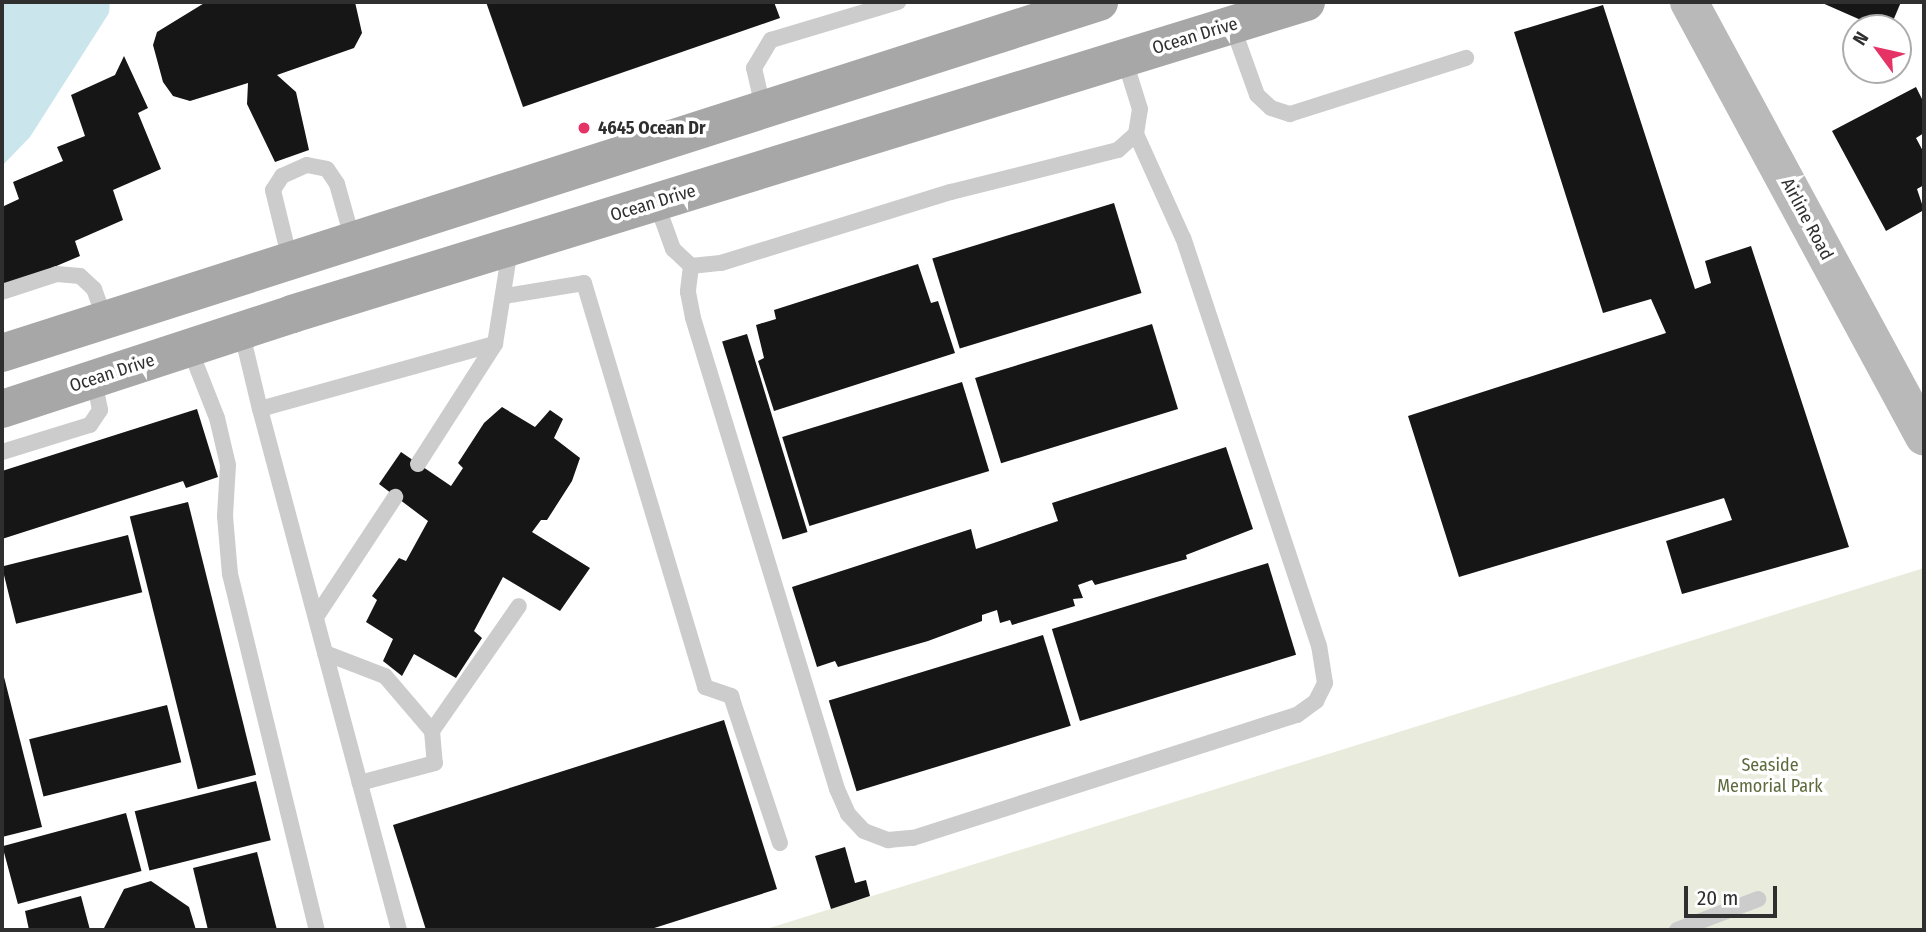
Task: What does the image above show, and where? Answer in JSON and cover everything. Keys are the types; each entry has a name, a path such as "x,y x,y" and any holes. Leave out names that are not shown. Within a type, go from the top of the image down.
{"main road":[{"path":"2,353 763,107 1099,2"},
{"name":"Ocean Drive","path":"2,409 292,314 1124,58 1227,13 1306,2"},
{"name":"Airline Road","path":"1689,2 1924,436"},
{"path":"503,192 510,247"},
{"path":"290,260 292,314"},
{"path":"105,319 110,374"}],"lane":[{"path":"763,107 754,68 771,40 898,2"},
{"path":"1227,13 1257,95 1271,108 1290,114 1466,58"},
{"path":"656,202 673,249 691,266 693,318 837,789 848,814 864,831 888,840 913,838 1297,715 1316,701 1325,683 1319,646 1183,238 1136,134 1140,109 1124,58"},
{"path":"691,266 721,264 951,192 1118,150 1136,134"},
{"path":"290,260 274,190 282,176 307,165 327,169 337,184 353,241"},
{"path":"418,464 495,344 505,296 510,247"},
{"path":"2,292 57,274 80,276 96,292 105,319"},
{"path":"505,296 584,283 705,687 731,696 780,843"},
{"path":"241,330 398,930"},
{"path":"260,408 495,344"},
{"path":"189,347 217,418 228,465 225,516 230,574 317,930"},
{"path":"2,452 90,425 100,410 110,374"},
{"path":"316,617 395,497"},
{"path":"432,732 519,606"},
{"path":"325,653 386,677 432,732 435,763 360,783"},
{"path":"1677,930 1758,899"}],"green space":[{"name":"Seaside Memorial Park","path":"1924,568 1924,930 763,930 1373,740"}],"water":[{"path":"2,2 110,2 109,13 30,137 2,166"}],"building":[{"path":"206,2 355,2 362,33 354,48 277,75 296,92 309,150 275,162 247,104 248,83 190,101 173,96 163,82 153,45 157,32"},
{"path":"486,2 774,2 780,18 523,107"},
{"path":"1820,2 1901,2 1896,14 1847,14"},
{"path":"1603,5 1695,289 1711,283 1705,261 1751,246 1849,547 1682,594 1666,541 1732,520 1724,498 1459,577 1408,416 1666,333 1651,299 1603,313 1514,32"},
{"path":"124,56 148,108 138,113 161,169 113,190 123,220 75,241 80,256 2,289 2,203 4,206 19,199 13,182 63,161 57,147 85,136 71,95 115,75"},
{"path":"1916,87 1924,103 1924,133 1916,138 1924,153 1924,185 1917,189 1924,210 1886,231 1832,131"},
{"path":"1114,203 1141,293 960,348 932,259"},
{"path":"918,264 931,303 938,301 955,353 774,411 758,361 764,358 756,325 776,319 774,310"},
{"path":"1152,324 1178,409 1001,463 975,378"},
{"path":"747,334 808,532 783,540 722,342"},
{"path":"962,382 989,471 809,526 782,437"},
{"path":"502,407 535,427 550,410 563,419 554,438 580,458 572,481 547,520 541,520 532,532 590,568 560,611 503,577 474,631 482,638 456,678 414,654 402,676 383,661 393,639 366,622 377,600 372,596 399,558 406,561 428,521 379,484 401,452 451,486 463,468 458,463 484,423"},
{"path":"197,409 218,477 186,488 183,481 2,539 2,471"},
{"path":"1226,447 1253,529 1186,555 1187,559 1095,585 1092,580 1078,585 1083,598 1073,599 1075,606 1012,625 1010,620 1000,623 997,610 982,615 982,621 928,641 838,667 835,661 817,667 792,587 971,529 976,549 1058,521 1052,503"},
{"path":"188,502 256,775 198,789 130,517"},
{"path":"128,535 142,592 16,624 2,566"},
{"path":"1268,563 1296,655 1080,721 1052,629"},
{"path":"1043,635 1071,726 857,791 829,700"},
{"path":"2,669 42,827 2,837"},
{"path":"167,705 181,762 43,797 29,739"},
{"path":"724,720 777,889 648,930 426,930 393,825"},
{"path":"256,781 271,840 149,870 135,811"},
{"path":"126,813 142,871 18,904 2,846"},
{"path":"845,847 855,883 866,880 870,896 831,909 815,856"},
{"path":"257,852 277,930 208,930 193,868"},
{"path":"151,881 189,907 196,930 103,930 124,889"},
{"path":"81,896 90,930 29,930 25,911"}],"place":[{"name":"4645 Ocean Dr","path":"584,128"}]}
